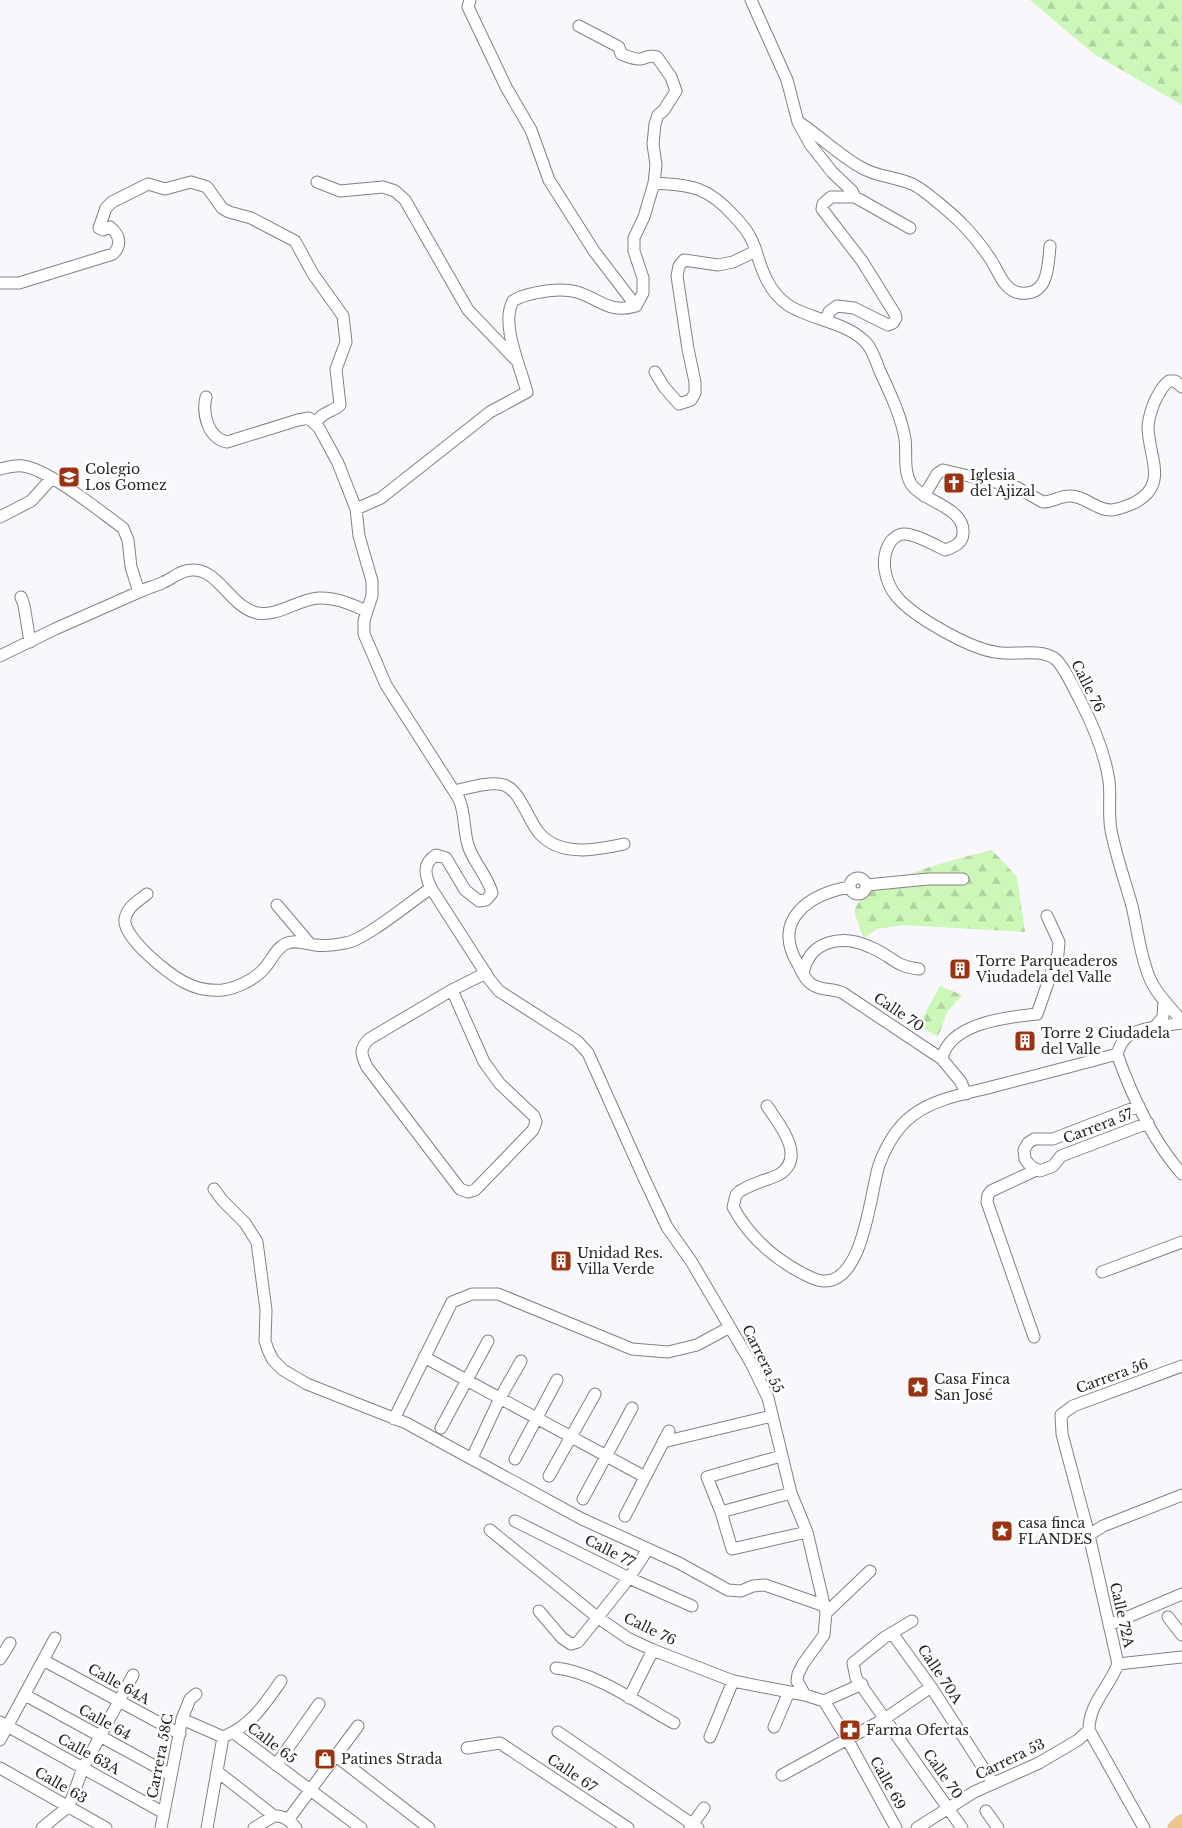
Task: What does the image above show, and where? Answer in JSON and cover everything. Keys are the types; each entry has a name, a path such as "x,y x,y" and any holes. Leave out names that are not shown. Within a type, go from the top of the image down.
{"main road":[{"path":"1175,1828 1182,1822"}],"street":[{"path":"470,0 468,7 506,87 531,130 549,180 594,251 636,306"},
{"path":"751,0 787,80 798,122 810,144 832,172 852,191 855,197"},
{"path":"356,509 381,498 490,412 527,392 510,336 510,306 516,299 552,289 578,292 610,308 625,310 636,306 643,292 643,278 634,251 634,238 644,217 654,183 656,165 653,144 655,124 658,116 676,91 671,77 657,57 631,58 621,54 619,47 612,42 579,26"},
{"path":"798,122 861,167 873,173 913,184 921,189 963,225 992,260 1009,288 1015,292 1033,291 1043,284 1048,272 1050,246"},
{"path":"0,283 19,283 113,254 118,249 120,243 118,238 110,227 103,230 99,228 106,208 112,202 148,184 165,189 192,182 207,187 222,208 251,218 296,241 313,274 343,316 346,342 336,369 340,405 338,408 321,415 316,422"},
{"path":"317,182 340,191 383,187 395,191 406,200 468,310 516,360"},
{"path":"654,183 690,186 709,193 722,202 749,233 756,251 758,263 778,297 789,306 826,320 863,339 873,353 902,429 906,451 905,463 910,481 912,486 924,496 937,474 943,470 1016,487 1043,502 1069,496 1077,497 1110,510 1126,507 1144,498 1154,484 1148,428 1160,390 1169,381 1175,381 1182,387"},
{"path":"826,320 832,308 837,306 854,308 888,325 893,323 896,318 862,261 822,209 823,204 831,197 855,197 910,228"},
{"path":"655,372 664,387 679,404 691,400 695,393 695,382 677,276 681,262 684,260 718,265 733,262 756,251"},
{"path":"206,397 206,420 214,435 219,440 227,442 298,420 309,418 316,422 338,463 356,509 359,536 372,581 372,596 367,611 364,634 386,685 464,809 468,846 477,865 490,884 492,893 486,900 479,901 465,890 446,858 436,856 427,863 425,873 431,888 486,973 452,990 368,1039 361,1052 367,1067 458,1187 462,1191 468,1192 475,1190 533,1130 536,1122 534,1116 500,1084 484,1062 452,990"},
{"path":"0,470 14,466 25,466 52,478 123,528 128,540 131,567 139,592"},
{"path":"0,517 31,501 52,478"},
{"name":"Calle 76","path":"924,496 956,516 964,528 963,538 959,543 945,550 910,535 902,534 894,538 885,551 885,572 890,587 904,605 914,612 978,648 996,653 1047,655 1058,661 1080,701 1104,754 1109,782 1112,830 1142,958 1151,981 1182,1022"},
{"path":"0,656 55,629 162,583 182,572 191,570 209,574 239,605 258,613 271,614 298,603 318,598 331,598 367,611"},
{"path":"21,597 30,642"},
{"path":"454,791 495,784 505,785 512,789 539,833 554,844 572,849 595,850 624,844"},
{"path":"803,974 794,959 788,940 789,929 804,905 814,898 837,889 850,887 852,891 859,894 866,889 867,884 928,879 964,879"},
{"path":"146,894 127,910 124,921 127,929 139,945 172,976 186,984 205,990 223,990 238,986 263,970 284,944 293,941 310,944 335,944 356,940 431,888"},
{"path":"277,905 310,944"},
{"path":"942,1059 945,1050 953,1038 962,1031 1006,1018 1037,1014 1058,954 1059,942 1047,916"},
{"path":"803,974 808,957 818,947 827,943 848,941 872,947 901,966 919,969"},
{"name":"Carrera 55","path":"486,973 499,991 576,1041 588,1053 667,1227 691,1261 730,1327 751,1363 768,1398 791,1493 807,1532 826,1609 824,1635 802,1664 798,1674 797,1680 805,1695"},
{"name":"Calle 70","path":"803,974 811,984 818,988 837,990 843,993 942,1059 961,1082 966,1094"},
{"path":"1150,1029 1163,1017 1164,1000"},
{"path":"767,1106 788,1138 791,1149 790,1159 786,1169 779,1175 740,1191 736,1195 734,1207 752,1235 767,1251 786,1265 825,1282 835,1280 851,1262 859,1248 879,1166 893,1137 907,1121 920,1111 940,1101 1118,1050 1127,1037 1136,1032 1182,1022"},
{"path":"1118,1050 1139,1106 1182,1174"},
{"name":"Carrera 57","path":"1139,1106 1053,1139 1038,1138 1031,1141 1024,1150 1028,1163 1036,1170 1046,1170 1061,1156 1148,1123"},
{"path":"1034,1337 987,1202 988,1195 991,1192 1036,1170"},
{"path":"214,1189 245,1223 257,1242 266,1310 265,1341 268,1350 273,1360 283,1370 307,1384 394,1419 440,1440 582,1520 679,1563 728,1590 741,1591 753,1586 765,1585 826,1609 870,1571"},
{"path":"1102,1272 1182,1242"},
{"path":"394,1419 452,1302 472,1294 498,1294 632,1348 668,1352 697,1345 730,1327"},
{"path":"441,1428 488,1340"},
{"path":"424,1357 645,1477"},
{"path":"472,1458 500,1398 521,1361"},
{"name":"Carrera 56","path":"1061,1421 1061,1415 1073,1406 1182,1366"},
{"path":"515,1459 557,1380"},
{"path":"549,1476 595,1394"},
{"path":"583,1498 632,1408"},
{"path":"663,1442 772,1416"},
{"name":"Calle 72A","path":"1061,1421 1062,1434 1089,1534 1118,1664 1098,1697 1091,1714 1089,1730"},
{"path":"625,1516 669,1431"},
{"path":"781,1456 707,1478 721,1512 732,1549 807,1532"},
{"path":"721,1512 791,1493"},
{"path":"1089,1534 1103,1526 1182,1495"},
{"name":"Calle 77","path":"515,1521 629,1578 692,1606"},
{"name":"Calle 76","path":"490,1530 597,1617 629,1638 653,1650 734,1681 805,1695 824,1701"},
{"path":"539,1611 562,1638 571,1644 578,1642 629,1578 648,1549"},
{"path":"1109,1625 1182,1594"},
{"path":"1168,1617 1182,1635"},
{"path":"892,1633 912,1621"},
{"name":"Calle 70","path":"892,1633 852,1663 856,1678 962,1828"},
{"name":"Calle 70A","path":"892,1633 931,1687 993,1783"},
{"path":"0,1740 4,1724 25,1695 55,1638"},
{"path":"0,1659 10,1643"},
{"path":"629,1698 653,1650"},
{"path":"1118,1664 1182,1657"},
{"name":"Calle 64A","path":"43,1660 180,1734"},
{"path":"556,1668 568,1669 587,1675 674,1723"},
{"path":"42,1828 69,1806 83,1768 134,1675"},
{"path":"207,1828 218,1772 228,1735 250,1722 280,1681"},
{"path":"710,1737 734,1681"},
{"path":"824,1701 862,1684"},
{"path":"782,1776 886,1718 931,1687"},
{"path":"774,1727 789,1692"},
{"name":"Carrera 58C","path":"161,1828 182,1719 190,1699 196,1694"},
{"name":"Calle 64","path":"25,1695 171,1776"},
{"name":"Calle 69","path":"824,1701 896,1828"},
{"path":"276,1765 319,1704"},
{"name":"Calle 65","path":"182,1719 228,1735 276,1765 361,1828"},
{"name":"Calle 63A","path":"4,1724 164,1813"},
{"path":"218,1772 274,1816 278,1816 292,1824 310,1790 358,1726"},
{"path":"1089,1730 1144,1828"},
{"name":"Carrera 53","path":"916,1828 993,1783 1039,1763 1078,1740 1089,1730"},
{"path":"558,1732 693,1827 704,1808"},
{"name":"Calle 67","path":"467,1748 500,1743 626,1828"},
{"path":"336,1756 429,1828"},
{"name":"Calle 63","path":"0,1768 106,1828"},
{"path":"986,1811 998,1828"},
{"path":"254,1828 274,1816"}],"green space":[{"path":"1030,0 1182,0 1182,105 1094,54"},
{"path":"992,850 1017,877 1025,932 904,925 877,929 864,938 855,912 860,901 873,891 914,872"},
{"path":"940,986 962,995 947,1012 938,1037 919,1025"}],"place":[{"name":"Colegio Los Gomez","path":"69,477"},
{"name":"Iglesia del Ajizal","path":"954,483"},
{"name":"Torre Parqueaderos Viudadela del Valle","path":"960,969"},
{"name":"Torre 2 Ciudadela del Valle","path":"1025,1041"},
{"name":"Unidad Res. Villa Verde","path":"561,1261"},
{"name":"Casa Finca San José","path":"918,1387"},
{"name":"casa finca FLANDES","path":"1002,1531"},
{"name":"Farma Ofertas","path":"850,1730"},
{"name":"Patines Strada","path":"325,1759"}]}
